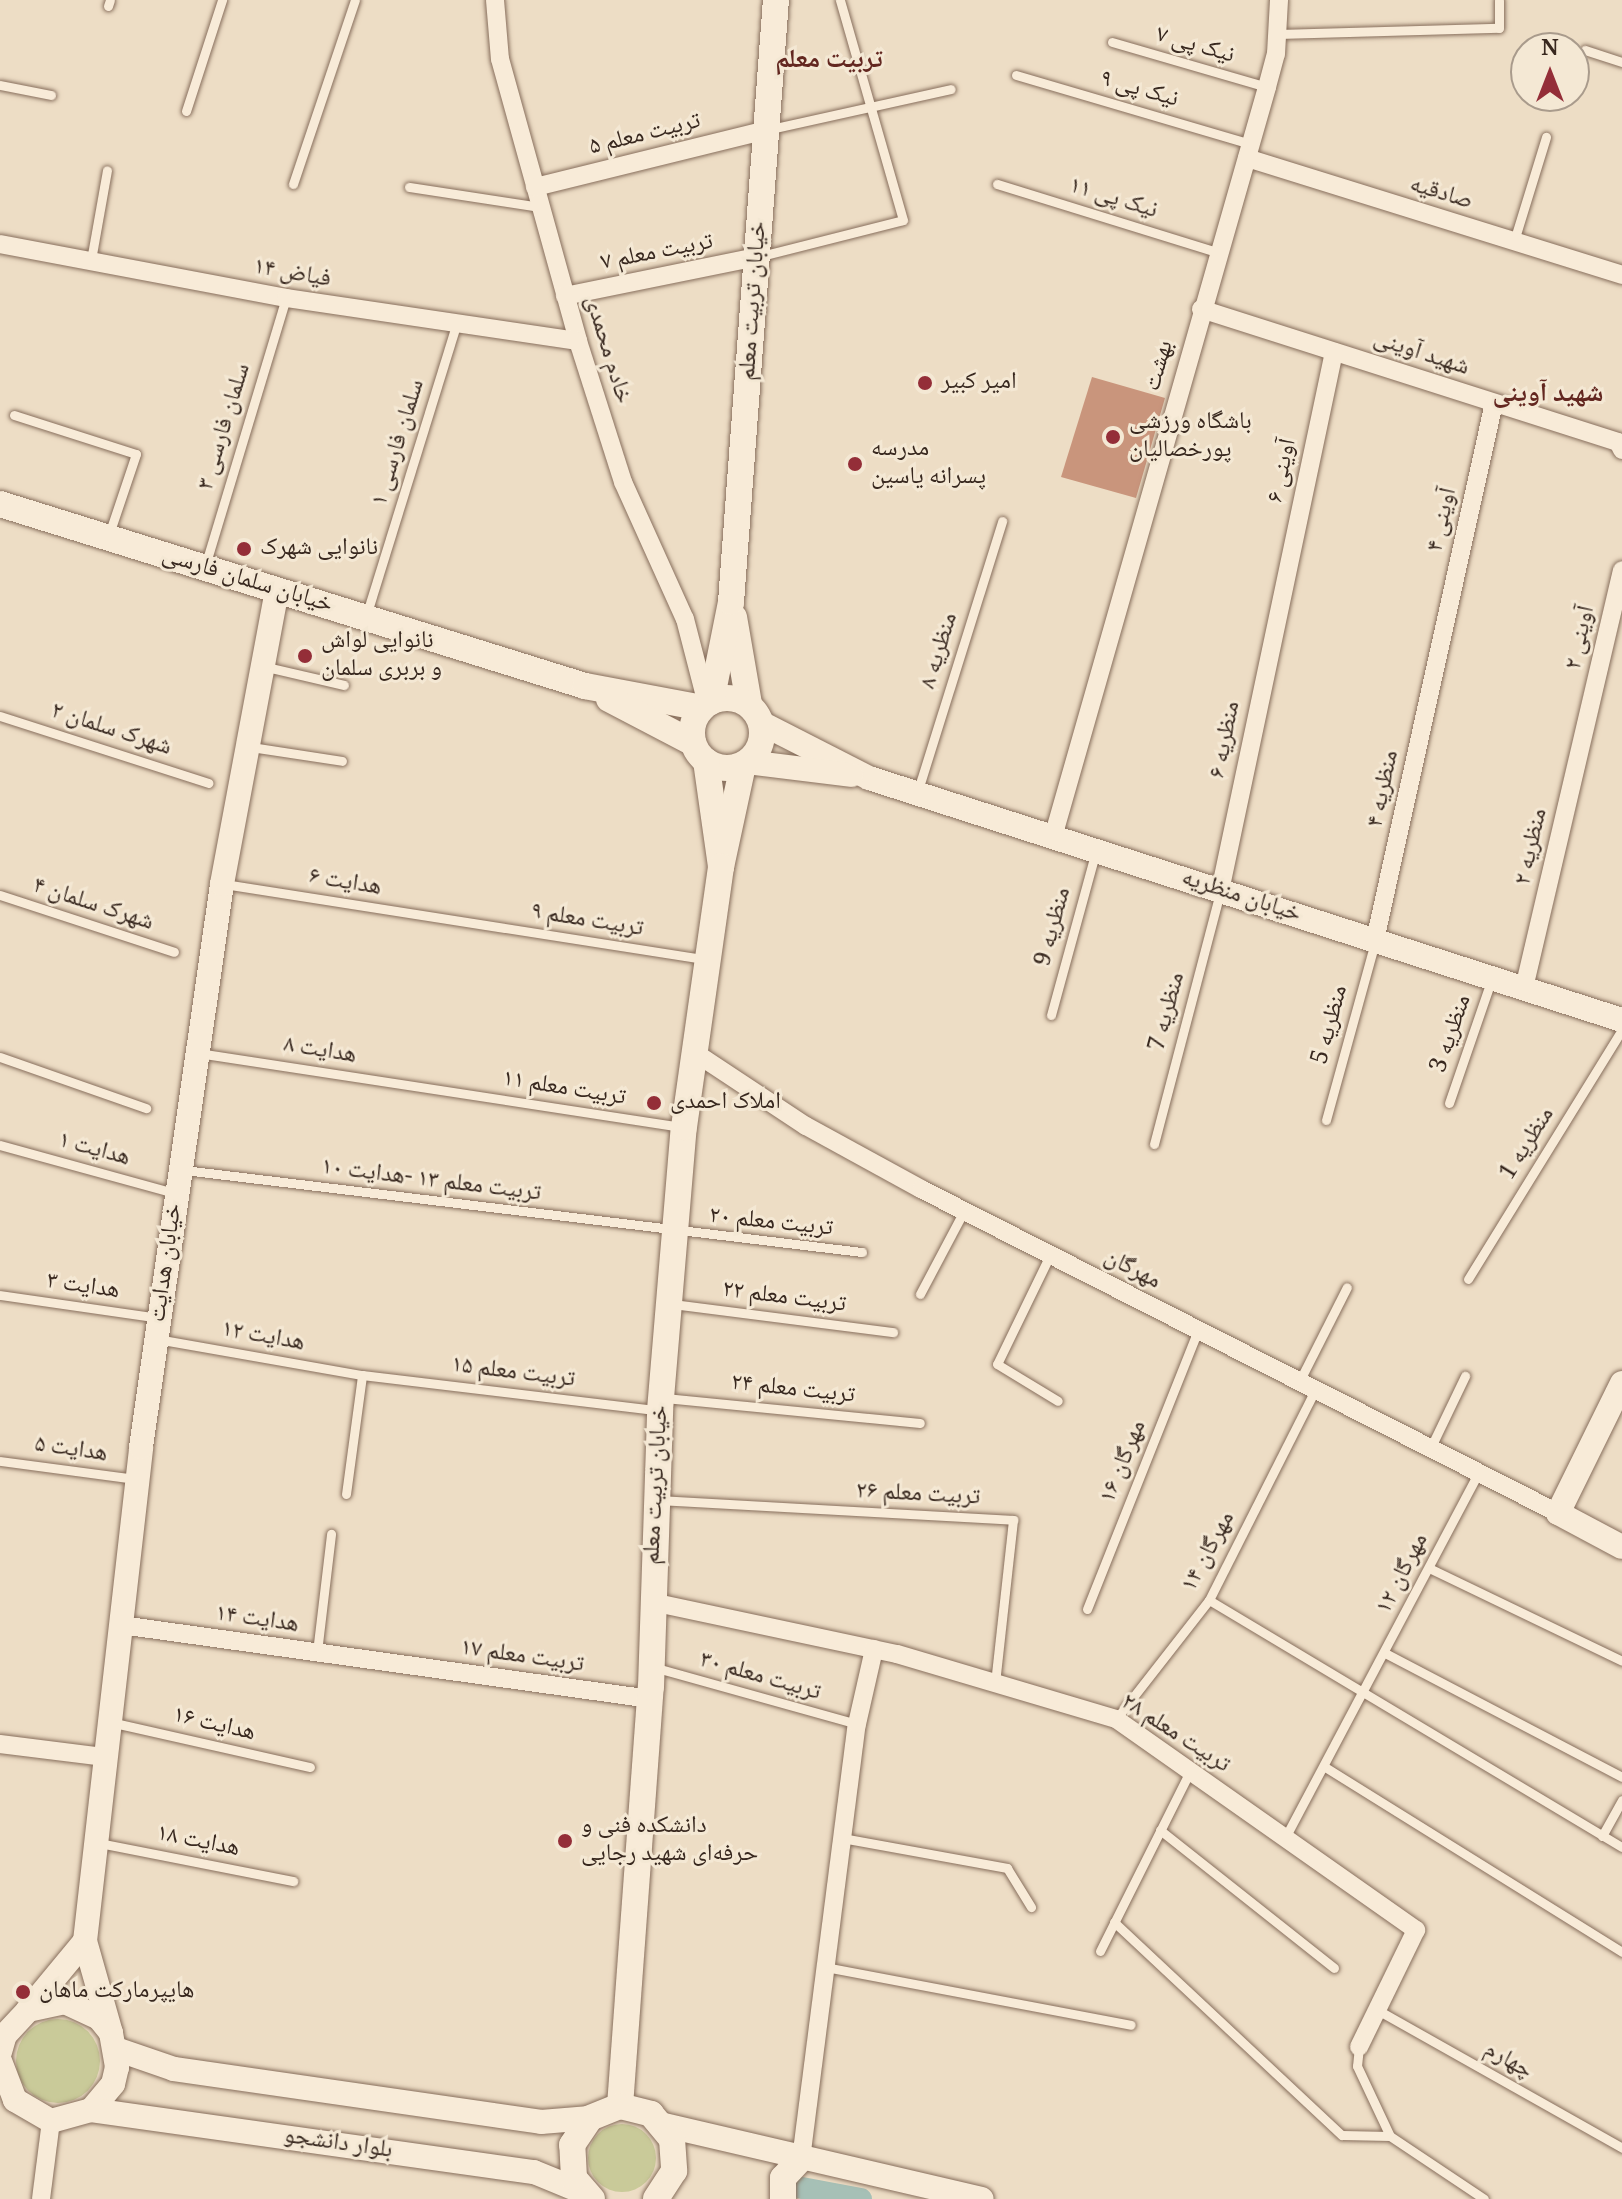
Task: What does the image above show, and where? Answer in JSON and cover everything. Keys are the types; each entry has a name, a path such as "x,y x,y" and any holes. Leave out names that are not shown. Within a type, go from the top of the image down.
{"main road":[{"name":"خیابان تربیت معلم","path":"731,602 776,0"},
{"name":"خیابان سلمان فارسی","path":"0,504 585,686"},
{"path":"721,867 694,721 707,705 731,602"},
{"path":"721,867 745,763 761,745 731,602"},
{"path":"585,686 707,705 728,698 755,714"},
{"path":"585,686 726,768 745,763"},
{"name":"خیابان تربیت معلم","path":"620,2106 651,1699 661,1404 669,1303 684,1127 721,867"},
{"path":"587,2195 571,2161 579,2130 590,2118 620,2106 636,2107 664,2125 676,2155 668,2186 656,2199"},
{"path":"783,2199 783,2178 801,2159"}],"street":[{"name":"خادم محمدی","path":"495,0 500,59 578,341 623,482 685,619 707,705"},
{"name":"بهشت","path":"1053,837 1217,252 1267,87 1278,34 1279,0"},
{"name":"تربیت معلم ۵","path":"535,187 767,130"},
{"name":"صادقیه","path":"1249,151 1622,275"},
{"name":"فیاض ۱۴","path":"0,244 286,298 578,341"},
{"name":"تربیت معلم ۷","path":"565,296 757,257"},
{"name":"شهید آوینی","path":"1201,309 1618,442 1622,450"},
{"name":"آوینی ۶","path":"1279,600 1334,352"},
{"name":"آوینی ۴","path":"1439,648 1494,403"},
{"name":"آوینی ۲","path":"1588,718 1622,570"},
{"name":"خیابان هدایت","path":"85,1941 137,1479 177,1194 222,884 277,590"},
{"name":"منظریه ۶","path":"1220,891 1279,600"},
{"name":"منظریه ۴","path":"1375,940 1439,648"},
{"path":"755,714 869,778"},
{"name":"منظریه ۲","path":"1524,988 1588,718"},
{"path":"745,763 869,778"},
{"name":"خیابان منظریه","path":"869,778 1620,1021"},
{"name":"مهرگان","path":"694,1052 806,1126 964,1211 1558,1513"},
{"path":"1622,1383 1558,1513 1622,1547"},
{"name":"تربیت معلم ۲۸","path":"652,1602 874,1649 1116,1719 1416,1930 1374,2008 1359,2047"},
{"name":"هدایت ۱۴","path":"121,1625 386,1662"},
{"path":"801,2159 857,1724 874,1649"},
{"name":"تربیت معلم ۱۷","path":"386,1662 651,1699"},
{"path":"0,1744 105,1757"},
{"path":"2,2041 85,1941"},
{"path":"0,2061 7,2099 51,2121 91,2110 113,2084 114,2041 85,1941"},
{"path":"28,2010 46,2003 74,2004 99,2018 114,2041"},
{"name":"بلوار دانشجو","path":"114,2041 174,2069 541,2122 590,2118"},
{"name":"بلوار دانشجو","path":"91,2110 534,2172 587,2195"},
{"path":"41,2199 51,2121"},
{"path":"664,2125 981,2199"},
{"path":"656,2199 664,2199"}],"lane":[{"path":"186,111 222,0"},
{"path":"293,184 355,0"},
{"path":"757,257 903,220 840,0"},
{"path":"1278,34 1499,28 1499,0"},
{"name":"نیک پی ۷","path":"1112,42 1267,87"},
{"path":"1590,52 1622,62"},
{"name":"نیک پی ۹","path":"1016,75 1249,151"},
{"path":"0,85 51,95"},
{"path":"767,130 951,89"},
{"path":"1514,241 1546,137"},
{"path":"91,260 107,170"},
{"name":"نیک پی ۱۱","path":"997,184 1217,252"},
{"path":"409,187 540,207"},
{"name":"سلمان فارسی ۳","path":"205,568 286,298"},
{"name":"سلمان فارسی ۱","path":"366,618 456,325"},
{"path":"14,415 136,454 108,538"},
{"name":"منظریه ۸","path":"917,793 1002,521"},
{"path":"262,666 344,685"},
{"name":"شهرک سلمان ۲","path":"0,716 209,783"},
{"path":"247,746 342,761"},
{"name":"منظریه 9","path":"1051,1015 1096,850"},
{"name":"هدایت ۶","path":"222,884 462,921"},
{"name":"منظریه 7","path":"1154,1144 1220,891"},
{"name":"شهرک سلمان ۴","path":"0,895 174,952"},
{"name":"تربیت معلم ۹","path":"462,921 707,960"},
{"name":"منظریه 5","path":"1326,1120 1375,940"},
{"name":"منظریه 3","path":"1449,1103 1492,978"},
{"name":"منظریه 1","path":"1468,1279 1620,1021"},
{"name":"هدایت ۸","path":"198,1053 437,1089"},
{"path":"0,1057 146,1108"},
{"name":"تربیت معلم ۱۱","path":"437,1089 684,1127"},
{"name":"هدایت ۱","path":"0,1145 177,1194"},
{"name":"تربیت معلم ۱۳ -هدایت ۱۰","path":"181,1170 676,1232"},
{"path":"920,1294 964,1211"},
{"name":"تربیت معلم ۲۰","path":"676,1232 862,1252"},
{"path":"1050,1255 997,1364 1058,1401"},
{"name":"مهرگان ۱۴","path":"1116,1719 1209,1600 1307,1386 1347,1287"},
{"name":"هدایت ۳","path":"0,1295 158,1329"},
{"name":"تربیت معلم ۲۲","path":"669,1303 893,1332"},
{"name":"هدایت ۱۲","path":"158,1329 362,1375"},
{"name":"مهرگان ۱۶","path":"1087,1609 1198,1330"},
{"path":"346,1494 362,1375"},
{"name":"تربیت معلم ۱۵","path":"362,1375 661,1404"},
{"path":"1431,1447 1465,1376"},
{"name":"تربیت معلم ۲۴","path":"661,1404 920,1423"},
{"name":"هدایت ۵","path":"0,1461 137,1479"},
{"name":"مهرگان ۱۲","path":"1286,1836 1478,1473"},
{"name":"تربیت معلم ۲۶","path":"657,1500 1013,1520 995,1683"},
{"path":"317,1652 331,1534"},
{"path":"1429,1568 1622,1661"},
{"path":"1209,1600 1622,1847"},
{"path":"1385,1653 1622,1777"},
{"name":"تربیت معلم ۳۰","path":"651,1667 857,1724"},
{"name":"هدایت ۱۶","path":"110,1722 310,1767"},
{"path":"1325,1767 1622,1952"},
{"path":"1100,1951 1190,1771"},
{"path":"1602,1836 1622,1800"},
{"path":"1160,1830 1334,1968"},
{"path":"842,1838 1007,1868 1031,1907"},
{"name":"هدایت ۱۸","path":"96,1842 293,1881"},
{"path":"1114,1922 1342,2135 1390,2136"},
{"path":"825,1967 1131,2025"},
{"name":"چهارم","path":"1374,2008 1622,2148"},
{"path":"1359,2047 1357,2066 1390,2136 1484,2199"}],"green space":[{"path":"58,2019 74,2022 88,2031 97,2045 100,2061 97,2077 88,2091 74,2100 58,2103 42,2100 28,2091 19,2077 16,2061 19,2045 28,2031 42,2022"},
{"path":"622,2124 646,2134 656,2158 646,2182 622,2192 598,2182 588,2158 598,2134"}],"building":[{"name":"باشگاه ورزشی پورخصالیان","path":"1092,377 1165,398 1136,498 1061,477"}],"waterway":[{"path":"802,2188 861,2199"}],"place":[{"name":"امیر کبیر","path":"925,383"},
{"name":"باشگاه ورزشی پورخصالیان","path":"1113,437"},
{"name":"مدرسه پسرانه یاسین","path":"855,464"},
{"name":"نانوایی شهرک","path":"244,549"},
{"name":"نانوایی لواش و بربری سلمان","path":"305,656"},
{"name":"املاک احمدی","path":"654,1103"},
{"name":"دانشکده فنی و حرفه‌ای شهید رجایی","path":"565,1841"},
{"name":"هایپرمارکت ماهان","path":"23,1992"}],"district":[{"name":"تربیت معلم","path":"829,62"},
{"name":"شهید آوینی","path":"1548,396"}]}
